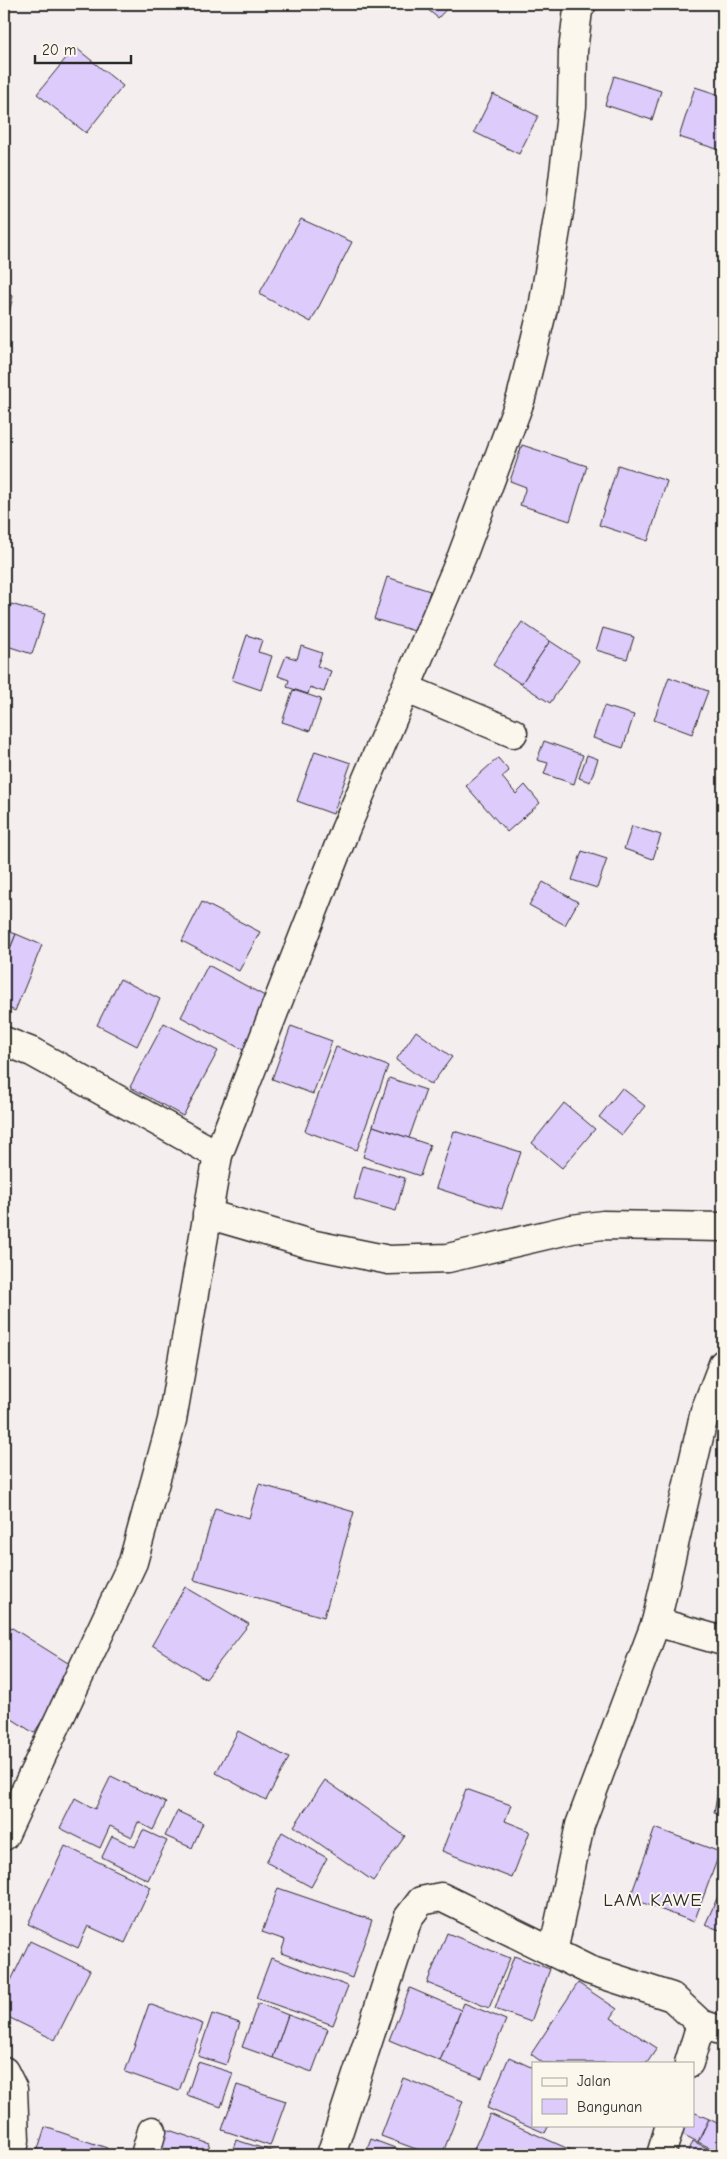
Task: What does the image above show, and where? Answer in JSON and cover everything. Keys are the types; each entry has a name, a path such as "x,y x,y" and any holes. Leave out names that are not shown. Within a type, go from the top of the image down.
{"street":[{"path":"5,1831 133,1562 172,1420 218,1155 345,830 407,689 462,556 521,398 543,308 560,206 572,106 573,50 578,10 582,4"},
{"path":"407,689 513,733"},
{"path":"4,1041 32,1052 218,1155"},
{"path":"207,1214 310,1244 389,1260 448,1258 572,1230 603,1225 723,1227"},
{"path":"553,1952 580,1825 656,1622 705,1411 723,1364"},
{"path":"656,1622 723,1641"},
{"path":"331,2155 408,1918 421,1901 441,1897 589,1970 672,1997 712,2027 690,2062"},
{"path":"4,2071 13,2090 15,2140 12,2155"},
{"path":"661,2155 670,2126"}],"building":[{"path":"421,4 451,4 438,18"},
{"path":"75,47 123,86 86,133 37,94"},
{"path":"614,76 661,91 652,120 605,105"},
{"path":"695,87 723,96 723,151 679,137"},
{"path":"493,94 538,116 519,154 474,132"},
{"path":"301,219 352,242 311,322 259,294"},
{"path":"4,293 13,296 4,335"},
{"path":"522,445 587,466 570,521 520,505 526,487 510,481"},
{"path":"618,465 667,481 648,541 599,525"},
{"path":"387,577 430,591 418,632 374,619"},
{"path":"11,604 45,614 32,654 4,645 4,629"},
{"path":"522,622 550,641 521,684 493,665"},
{"path":"603,628 634,637 627,659 596,650"},
{"path":"247,635 262,640 258,652 272,656 261,690 232,680"},
{"path":"550,641 579,660 550,703 521,684"},
{"path":"301,646 322,653 317,666 331,671 324,692 310,687 308,694 287,687 289,680 278,676 286,656 297,659"},
{"path":"669,677 708,691 692,734 654,720"},
{"path":"293,690 321,699 310,731 282,722"},
{"path":"604,706 634,715 623,748 593,738"},
{"path":"544,741 583,755 574,784 544,774 548,763 537,760"},
{"path":"315,751 351,763 333,814 297,801"},
{"path":"587,755 598,759 590,782 579,778"},
{"path":"498,758 509,771 502,777 516,794 525,785 540,803 507,832 466,786"},
{"path":"632,826 661,835 653,859 624,849"},
{"path":"582,851 607,859 597,888 572,880"},
{"path":"543,882 578,902 565,925 529,905"},
{"path":"202,902 260,932 239,971 182,941"},
{"path":"4,930 16,934 4,964"},
{"path":"16,934 42,945 15,1011 4,1006 4,964"},
{"path":"208,965 274,1001 247,1052 181,1017"},
{"path":"120,979 160,999 137,1046 97,1025"},
{"path":"164,1023 218,1051 183,1116 130,1087"},
{"path":"291,1026 332,1041 313,1094 272,1079"},
{"path":"416,1031 452,1057 431,1085 396,1060"},
{"path":"336,1047 388,1066 357,1150 305,1131"},
{"path":"389,1078 426,1090 409,1138 373,1126"},
{"path":"622,1088 645,1106 622,1135 599,1117"},
{"path":"564,1103 595,1129 562,1168 532,1143"},
{"path":"373,1126 430,1145 420,1176 363,1157"},
{"path":"454,1131 521,1152 502,1209 436,1188"},
{"path":"363,1166 405,1178 396,1211 354,1199"},
{"path":"259,1484 354,1512 324,1617 194,1580 215,1508 249,1518"},
{"path":"185,1587 249,1624 206,1679 152,1645"},
{"path":"9,1626 76,1668 34,1733 4,1714 4,1635"},
{"path":"238,1731 289,1758 266,1800 216,1773"},
{"path":"723,1770 723,1815 714,1813"},
{"path":"111,1776 166,1803 153,1830 138,1822 132,1837 110,1826 100,1848 60,1828 75,1798 95,1809"},
{"path":"325,1780 405,1836 373,1881 294,1826"},
{"path":"466,1789 511,1805 505,1821 530,1831 512,1878 442,1851"},
{"path":"177,1811 203,1823 192,1848 165,1836"},
{"path":"655,1828 720,1852 694,1922 630,1898"},
{"path":"143,1830 167,1841 148,1880 102,1857 112,1836 135,1847"},
{"path":"282,1832 327,1858 311,1887 266,1862"},
{"path":"65,1846 151,1887 125,1943 88,1926 78,1948 28,1924"},
{"path":"723,1885 723,1931 705,1925"},
{"path":"278,1888 372,1920 352,1978 281,1953 285,1940 262,1932"},
{"path":"447,1933 510,1958 489,2008 427,1983"},
{"path":"30,1941 90,1970 55,2040 4,2015 4,1995"},
{"path":"514,1956 550,1969 531,2022 495,2009"},
{"path":"271,1958 348,1986 333,2025 256,1998"},
{"path":"578,1983 617,2009 611,2018 657,2048 648,2062 542,2062 531,2054"},
{"path":"410,1988 461,2010 440,2061 389,2040"},
{"path":"258,2003 288,2015 273,2058 242,2047"},
{"path":"464,2003 506,2020 482,2078 440,2061"},
{"path":"149,2004 203,2024 179,2091 125,2072"},
{"path":"212,2014 240,2023 226,2065 198,2056"},
{"path":"288,2015 328,2029 312,2072 273,2058"},
{"path":"509,2057 532,2068 532,2126 548,2126 545,2133 487,2108"},
{"path":"198,2062 233,2073 221,2107 187,2095"},
{"path":"403,2078 463,2101 442,2155 432,2155 381,2136"},
{"path":"237,2085 286,2101 270,2146 222,2130"},
{"path":"694,2112 709,2119 698,2142 678,2132 681,2126 694,2126"},
{"path":"490,2114 582,2155 471,2155"},
{"path":"709,2119 723,2126 723,2154 698,2142"},
{"path":"45,2127 107,2148 104,2155 36,2155"},
{"path":"160,2127 210,2144 207,2155 150,2155"},
{"path":"371,2139 414,2155 365,2155"},
{"path":"236,2140 284,2155 231,2155"},
{"path":"693,2141 721,2155 687,2155"}],"district":[{"name":"LAM KAWE","path":"653,1900"}]}
